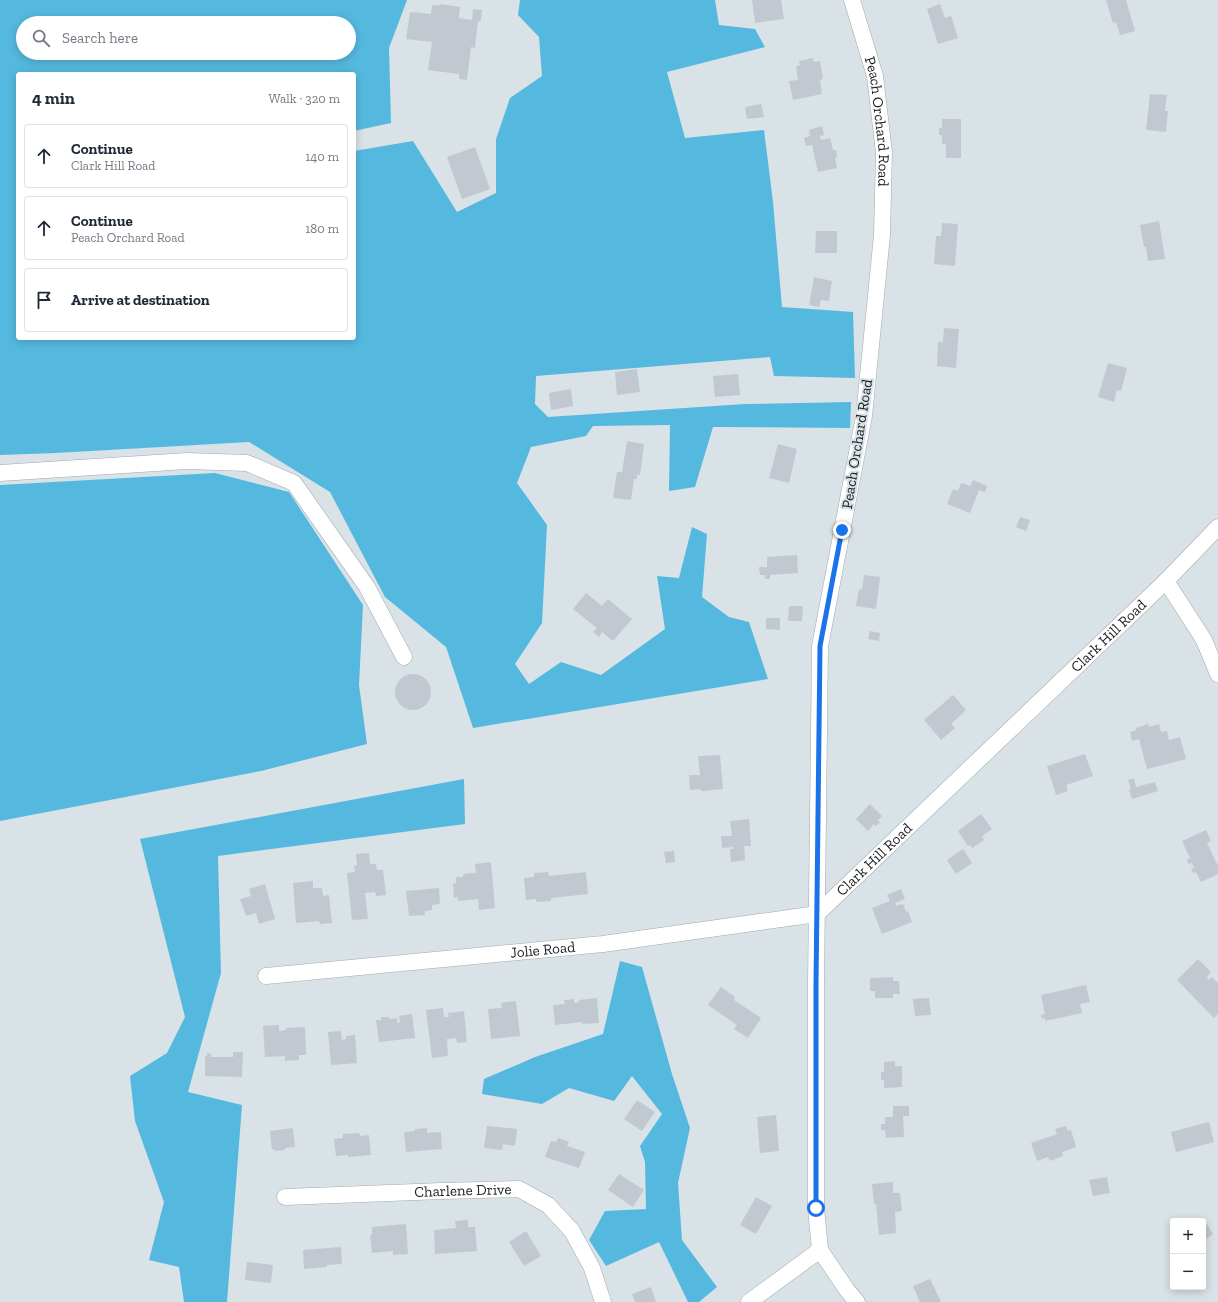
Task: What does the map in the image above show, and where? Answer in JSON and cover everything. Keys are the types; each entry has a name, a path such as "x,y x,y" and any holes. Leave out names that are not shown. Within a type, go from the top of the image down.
{"street":[{"name":"Peach Orchard Road","path":"817,914 820,646 864,416 882,235 884,153 876,82 852,0"},
{"path":"0,473 187,461 248,463 294,484 367,587 404,657"},
{"name":"Clark Hill Road","path":"817,914 1166,581 1218,527"},
{"path":"1166,581 1204,640 1218,674"},
{"name":"Jolie Road","path":"266,976 603,944 817,914"},
{"path":"817,914 816,1208 820,1250 857,1302"},
{"name":"Charlene Drive","path":"286,1197 519,1189 548,1204 572,1231 592,1268 602,1302"},
{"path":"750,1302 820,1250"}],"shaded area":[{"path":"0,0 407,0 389,48 391,123 356,131 356,72 16,72 16,340 356,340 356,151 413,141 457,212 496,193 496,139 510,98 542,76 539,37 518,15 520,0 715,0 719,25 755,29 765,47 667,72 685,138 764,130 773,202 782,307 853,312 855,378 774,376 770,357 536,376 535,404 548,417 745,404 851,402 850,428 713,427 695,487 669,491 670,425 593,426 586,436 531,447 517,483 547,525 542,623 515,664 529,684 561,662 601,675 665,629 657,576 679,578 692,527 707,534 702,597 729,617 749,622 768,679 473,728 446,647 385,597 330,492 249,442 0,455"},
{"path":"215,473 289,492 363,605 359,685 367,744 261,771 0,821 0,485"},
{"path":"464,779 465,824 218,856 221,973 188,1092 242,1105 227,1302 184,1302 179,1267 149,1260 164,1202 135,1121 130,1076 167,1053 185,1017 140,839"},
{"path":"620,961 642,967 672,1074 690,1128 678,1183 682,1240 717,1287 699,1302 688,1302 659,1242 606,1266 589,1240 605,1211 646,1209 645,1162 640,1146 662,1114 632,1076 614,1101 569,1088 542,1104 482,1094 484,1079 535,1057 603,1034"}],"building":[{"path":"752,0 781,0 784,19 755,23"},
{"path":"1106,0 1126,0 1135,31 1120,35 1116,22 1113,23"},
{"path":"440,4 460,7 459,18 472,20 473,9 482,10 481,21 478,21 475,48 471,47 467,80 459,79 459,74 428,70 432,42 406,39 410,12 431,14 432,5 439,6"},
{"path":"940,4 945,18 951,16 958,38 938,44 927,9"},
{"path":"813,58 814,62 820,61 823,79 820,80 822,94 793,100 789,81 798,80 796,66 800,65 799,61"},
{"path":"1150,94 1167,95 1165,111 1168,111 1166,132 1146,130"},
{"path":"761,104 764,117 747,119 745,107"},
{"path":"942,119 961,119 961,158 946,158 946,144 942,144 942,135 939,135 939,128 942,128"},
{"path":"822,126 824,135 820,136 821,140 830,138 833,150 836,150 837,157 835,158 837,168 818,172 812,145 806,146 804,138 810,136 809,130"},
{"path":"475,147 490,189 462,199 447,157"},
{"path":"1159,221 1165,259 1148,261 1140,225"},
{"path":"942,223 958,224 955,266 934,264 936,236 941,236"},
{"path":"816,231 837,231 837,253 815,253"},
{"path":"814,277 832,281 829,301 821,300 819,307 809,305"},
{"path":"944,328 959,329 956,368 937,366 938,342 943,342"},
{"path":"1108,363 1127,368 1121,391 1117,390 1114,402 1098,397"},
{"path":"637,369 640,392 617,395 615,372"},
{"path":"738,374 740,395 715,397 713,376"},
{"path":"571,389 573,406 551,410 549,393"},
{"path":"627,441 644,444 640,475 637,475 637,479 634,479 631,500 613,498 617,472 622,472"},
{"path":"778,444 797,449 789,483 769,478"},
{"path":"973,480 987,486 985,492 979,490 970,513 947,504 953,489 958,491 961,483 970,486"},
{"path":"1020,517 1030,520 1026,531 1016,527"},
{"path":"797,555 798,573 770,575 770,579 765,579 765,575 760,575 759,567 767,567 767,557"},
{"path":"864,575 880,577 876,609 856,606 859,589 862,590"},
{"path":"586,593 602,606 608,599 632,619 613,641 602,632 599,637 593,632 597,628 573,609"},
{"path":"789,606 803,606 802,621 788,621"},
{"path":"766,618 780,618 780,630 766,629"},
{"path":"870,631 880,633 879,641 868,639"},
{"path":"417,674 426,679 430,685 430,699 426,705 417,710 409,710 400,705 396,699 395,688 400,679 406,675"},
{"path":"953,695 966,710 951,724 955,728 941,740 924,720"},
{"path":"1148,724 1149,727 1159,724 1161,732 1167,731 1169,740 1180,737 1186,759 1147,769 1139,739 1132,741 1130,732 1136,730 1136,728"},
{"path":"1085,754 1093,776 1066,785 1068,791 1056,795 1047,766"},
{"path":"720,755 723,789 702,791 700,789 690,790 689,775 700,775 698,756"},
{"path":"1134,778 1136,787 1155,782 1158,791 1132,799 1128,780"},
{"path":"870,804 882,816 878,820 880,822 876,826 874,824 868,831 856,819"},
{"path":"981,814 992,829 982,836 984,840 972,848 970,845 968,846 958,831"},
{"path":"749,819 751,846 744,846 745,860 731,862 730,849 734,849 733,847 722,848 721,836 732,836 730,821"},
{"path":"1206,830 1211,841 1207,843 1218,866 1218,874 1201,882 1196,872 1193,873 1191,869 1194,868 1192,863 1188,864 1187,860 1190,858 1182,841"},
{"path":"963,849 972,863 956,874 947,860"},
{"path":"674,851 675,862 666,863 664,852"},
{"path":"369,853 370,864 376,864 377,870 383,870 386,895 376,896 375,892 365,893 368,919 352,920 347,873 355,872 354,866 357,865 356,854"},
{"path":"491,862 495,908 479,910 478,899 458,901 458,897 454,898 453,884 456,883 456,877 463,877 463,874 476,873 475,864"},
{"path":"548,872 549,876 586,872 588,894 551,898 551,901 536,902 536,899 526,900 524,878 534,877 534,873"},
{"path":"313,881 313,888 322,888 323,896 329,895 332,923 320,924 319,921 296,923 293,883"},
{"path":"265,884 275,919 259,924 256,913 246,916 240,899 251,896 249,889"},
{"path":"439,888 440,904 432,905 432,910 425,911 425,915 409,916 406,891"},
{"path":"901,889 905,899 895,903 896,906 903,904 906,912 908,911 912,922 882,934 872,908 890,901 887,895"},
{"path":"1198,959 1211,972 1207,977 1209,980 1212,977 1218,983 1218,1014 1214,1018 1177,980"},
{"path":"893,977 893,981 899,981 900,994 893,994 893,998 875,998 875,991 870,991 870,978"},
{"path":"1086,985 1090,1002 1080,1004 1082,1013 1045,1021 1045,1018 1042,1019 1041,1015 1045,1014 1041,995"},
{"path":"721,987 735,997 734,1000 761,1018 748,1038 734,1029 737,1025 708,1005"},
{"path":"597,998 599,1023 582,1024 582,1022 555,1025 553,1005 565,1004 564,1000 574,999 574,1003 579,1002 579,1000"},
{"path":"929,998 931,1015 915,1016 913,999"},
{"path":"516,1001 520,1036 491,1039 488,1009 502,1008 501,1003"},
{"path":"443,1008 444,1017 449,1017 448,1013 464,1011 467,1042 457,1043 456,1038 447,1039 448,1056 432,1058 426,1010"},
{"path":"412,1014 415,1038 379,1042 376,1020 381,1020 381,1017 389,1017 389,1019 397,1018 397,1023 400,1022 399,1016"},
{"path":"279,1025 279,1031 286,1030 286,1028 305,1027 306,1055 299,1055 299,1060 285,1061 285,1056 265,1057 263,1026"},
{"path":"341,1031 342,1040 346,1039 346,1036 355,1035 357,1063 331,1065 328,1032"},
{"path":"233,1052 243,1052 242,1077 205,1076 205,1056 207,1057 207,1053 211,1054 211,1057 233,1057"},
{"path":"895,1061 895,1066 902,1066 902,1087 884,1088 884,1080 881,1080 881,1072 884,1072 884,1062"},
{"path":"637,1100 655,1112 642,1131 624,1119"},
{"path":"893,1106 909,1106 909,1116 903,1116 904,1137 886,1138 885,1130 881,1130 881,1124 885,1124 885,1117 893,1117"},
{"path":"776,1115 779,1151 760,1153 757,1117"},
{"path":"1209,1122 1214,1142 1176,1152 1171,1132"},
{"path":"487,1126 517,1129 515,1146 503,1144 502,1150 484,1148"},
{"path":"1066,1126 1068,1131 1071,1130 1076,1147 1062,1152 1063,1156 1050,1161 1048,1157 1037,1161 1031,1143 1057,1134 1055,1129"},
{"path":"293,1128 295,1147 285,1148 285,1150 272,1150 270,1131"},
{"path":"427,1128 427,1133 441,1132 442,1149 406,1152 404,1132"},
{"path":"359,1133 360,1136 369,1135 371,1155 348,1157 348,1155 336,1156 334,1139 343,1138 343,1134"},
{"path":"558,1138 569,1142 567,1146 585,1152 579,1168 545,1157 551,1141 556,1142"},
{"path":"619,1174 644,1190 633,1207 608,1190"},
{"path":"1107,1177 1110,1193 1093,1196 1089,1180"},
{"path":"893,1182 893,1193 900,1193 902,1211 895,1212 896,1233 879,1235 876,1204 874,1204 872,1184"},
{"path":"756,1197 772,1206 756,1234 740,1225"},
{"path":"468,1220 468,1227 475,1227 477,1251 435,1254 434,1230 456,1228 455,1221"},
{"path":"1206,1223 1213,1234 1206,1239"},
{"path":"406,1224 408,1254 393,1255 393,1251 372,1253 370,1235 372,1235 372,1227"},
{"path":"526,1231 541,1256 524,1266 509,1242"},
{"path":"341,1247 342,1264 304,1269 303,1250"},
{"path":"247,1262 273,1265 271,1283 245,1280"},
{"path":"930,1279 941,1302 920,1302 913,1286"},
{"path":"651,1287 656,1302 635,1302 632,1294"}],"route":[{"path":"816,1208 816,985 820,646 842,530"}]}
